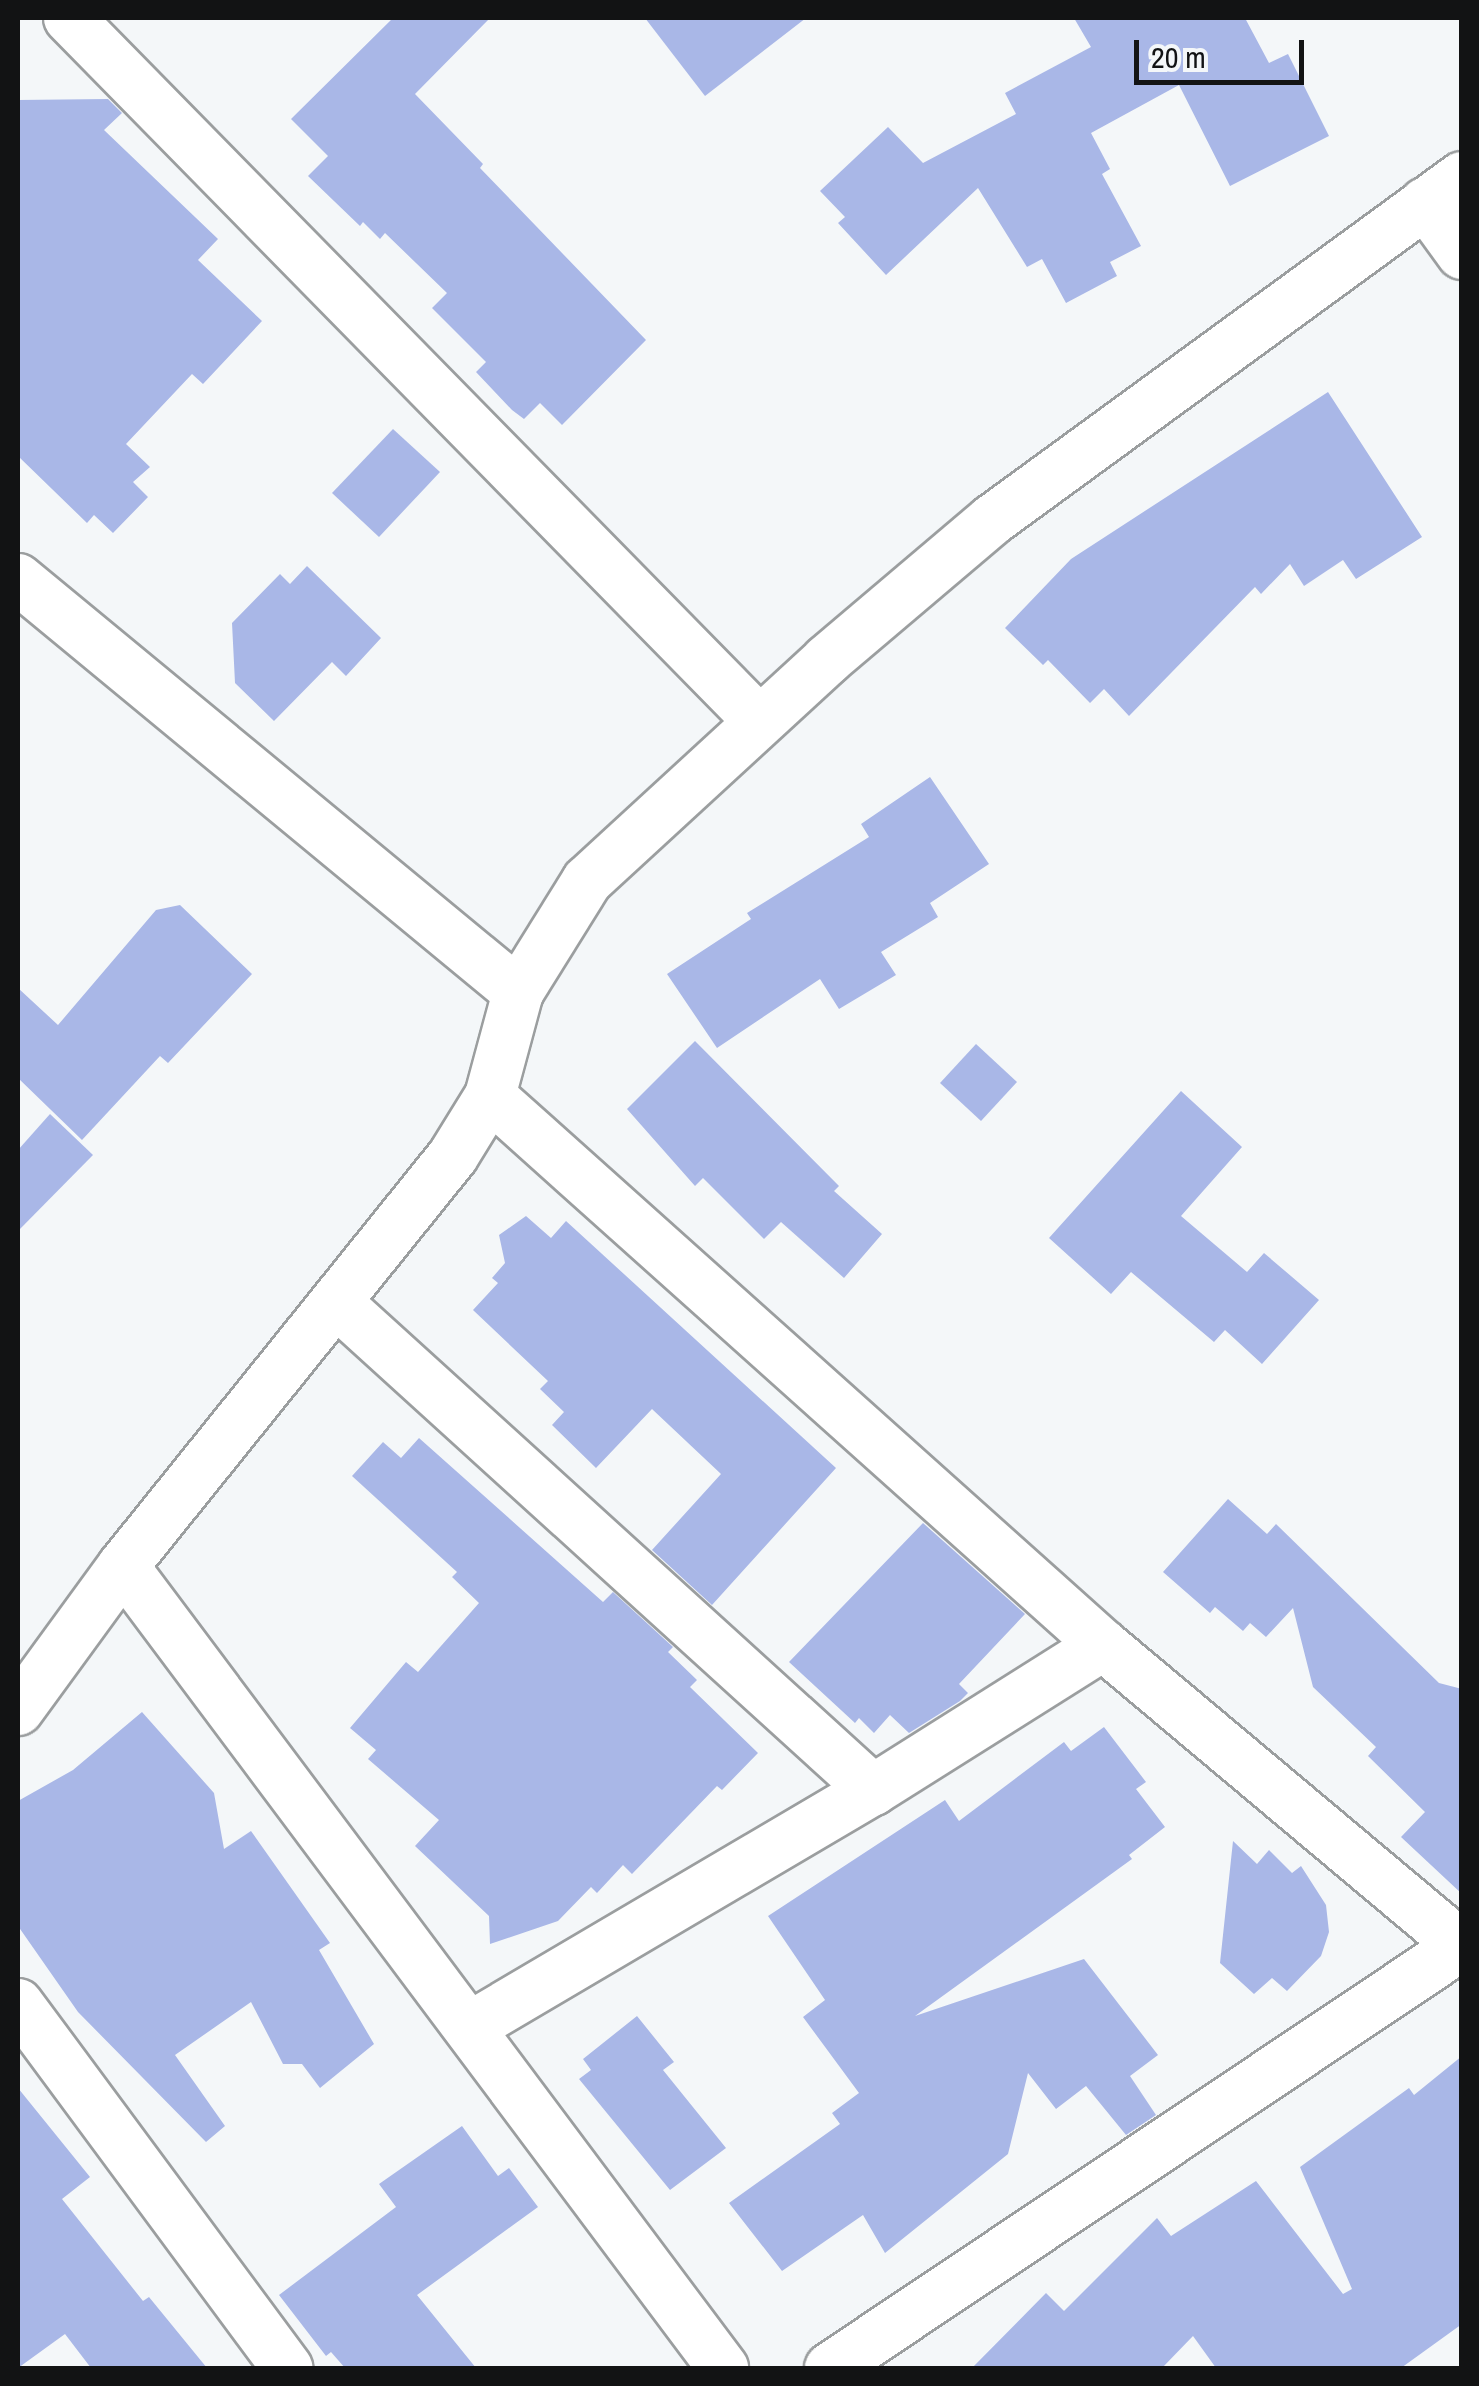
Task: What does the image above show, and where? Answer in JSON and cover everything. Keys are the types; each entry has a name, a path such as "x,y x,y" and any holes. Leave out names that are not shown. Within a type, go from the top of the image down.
{"street":[{"path":"69,18 759,721"},
{"path":"18,1710 124,1566 453,1156 490,1096 518,992 587,881 759,721 992,520 1443,190 1462,254"},
{"path":"18,579 518,992"},
{"path":"490,1096 1103,1645 1461,1946 830,2368"},
{"path":"336,1302 873,1790"},
{"path":"124,1566 722,2368"},
{"path":"470,2027 873,1790 1103,1645"},
{"path":"18,2004 287,2368"}],"building":[{"path":"393,18 490,18 415,94 483,164 480,168 646,340 562,425 540,403 524,419 512,410 476,372 486,362 432,308 447,293 385,233 380,239 363,222 360,226 308,176 328,156 291,119"},
{"path":"645,18 806,18 705,96"},
{"path":"1074,18 1245,18 1269,63 1288,54 1329,136 1230,186 1179,85 1091,133 1110,169 1102,174 1141,246 1110,262 1117,276 1066,303 1042,259 1027,267 978,188 886,275 838,223 845,217 820,191 888,127 923,163 1016,114 1005,93 1091,47"},
{"path":"108,99 122,113 104,130 218,239 198,260 262,321 203,384 192,374 126,444 150,467 133,482 148,497 113,533 94,515 87,523 18,456 18,100"},
{"path":"1328,392 1422,537 1356,579 1343,560 1304,586 1290,564 1261,594 1255,587 1129,716 1104,689 1090,703 1048,660 1043,665 1005,628 1071,559"},
{"path":"393,429 440,472 379,537 332,493"},
{"path":"307,566 381,638 346,676 332,662 274,721 235,683 232,623 280,574 290,584"},
{"path":"930,777 989,864 930,903 938,917 881,952 896,975 839,1009 820,979 717,1048 667,974 751,919 747,913 869,837 861,824"},
{"path":"180,905 252,974 168,1063 160,1056 82,1140 18,1078 18,988 58,1025 156,910"},
{"path":"695,1041 839,1186 834,1191 882,1234 844,1278 781,1222 764,1239 703,1178 695,1186 627,1109"},
{"path":"976,1044 1017,1082 981,1121 940,1083"},
{"path":"1181,1091 1242,1147 1181,1216 1247,1272 1264,1253 1319,1300 1262,1364 1225,1330 1214,1342 1131,1272 1111,1294 1049,1238"},
{"path":"50,1114 93,1155 18,1231 18,1150"},
{"path":"526,1216 551,1238 566,1221 836,1468 712,1605 652,1550 721,1474 652,1409 596,1468 552,1425 564,1412 540,1389 548,1381 473,1310 498,1283 492,1278 505,1263 499,1235"},
{"path":"419,1438 603,1602 613,1592 673,1647 668,1652 697,1680 690,1687 758,1753 722,1790 717,1786 632,1874 623,1865 597,1893 591,1887 558,1921 490,1944 489,1916 415,1846 439,1820 368,1759 376,1750 350,1728 406,1662 418,1672 479,1603 452,1577 457,1572 352,1476 383,1442 401,1458"},
{"path":"1228,1499 1267,1534 1276,1524 1439,1683 1462,1689 1462,1894 1401,1837 1425,1812 1368,1756 1376,1747 1313,1687 1293,1608 1266,1637 1250,1623 1243,1631 1215,1607 1210,1613 1163,1572"},
{"path":"923,1523 1025,1614 959,1684 968,1693 960,1701 909,1733 890,1715 874,1733 859,1718 855,1723 789,1662"},
{"path":"142,1712 214,1793 224,1849 251,1831 330,1943 319,1950 374,2044 320,2088 302,2064 283,2064 251,2002 175,2055 225,2126 206,2142 78,2012 18,1926 18,1801 73,1770"},
{"path":"1104,1727 1146,1782 1136,1789 1165,1827 1129,1855 1132,1859 915,2016 1084,1959 1158,2055 1130,2076 1156,2115 1126,2135 1086,2086 1056,2109 1028,2073 1008,2154 885,2253 863,2215 782,2271 729,2203 840,2124 832,2113 859,2093 803,2017 825,2000 768,1916 945,1800 959,1821 1064,1742 1071,1751"},
{"path":"1233,1841 1257,1864 1269,1850 1292,1873 1301,1866 1326,1905 1329,1932 1321,1956 1287,1991 1272,1978 1254,1994 1220,1963"},
{"path":"637,2016 674,2062 663,2070 726,2148 670,2190 579,2079 591,2070 583,2059"},
{"path":"1462,2056 1462,2324 1401,2368 1216,2368 1193,2336 1162,2368 972,2368 1046,2293 1064,2311 1157,2218 1171,2236 1256,2181 1343,2294 1352,2289 1300,2167 1409,2088 1414,2095"},
{"path":"18,2088 90,2177 62,2199 143,2301 149,2297 207,2368 91,2368 65,2334 18,2368"},
{"path":"462,2126 498,2176 509,2168 538,2207 417,2295 476,2368 345,2368 331,2352 326,2356 279,2295 396,2207 379,2184"}]}
